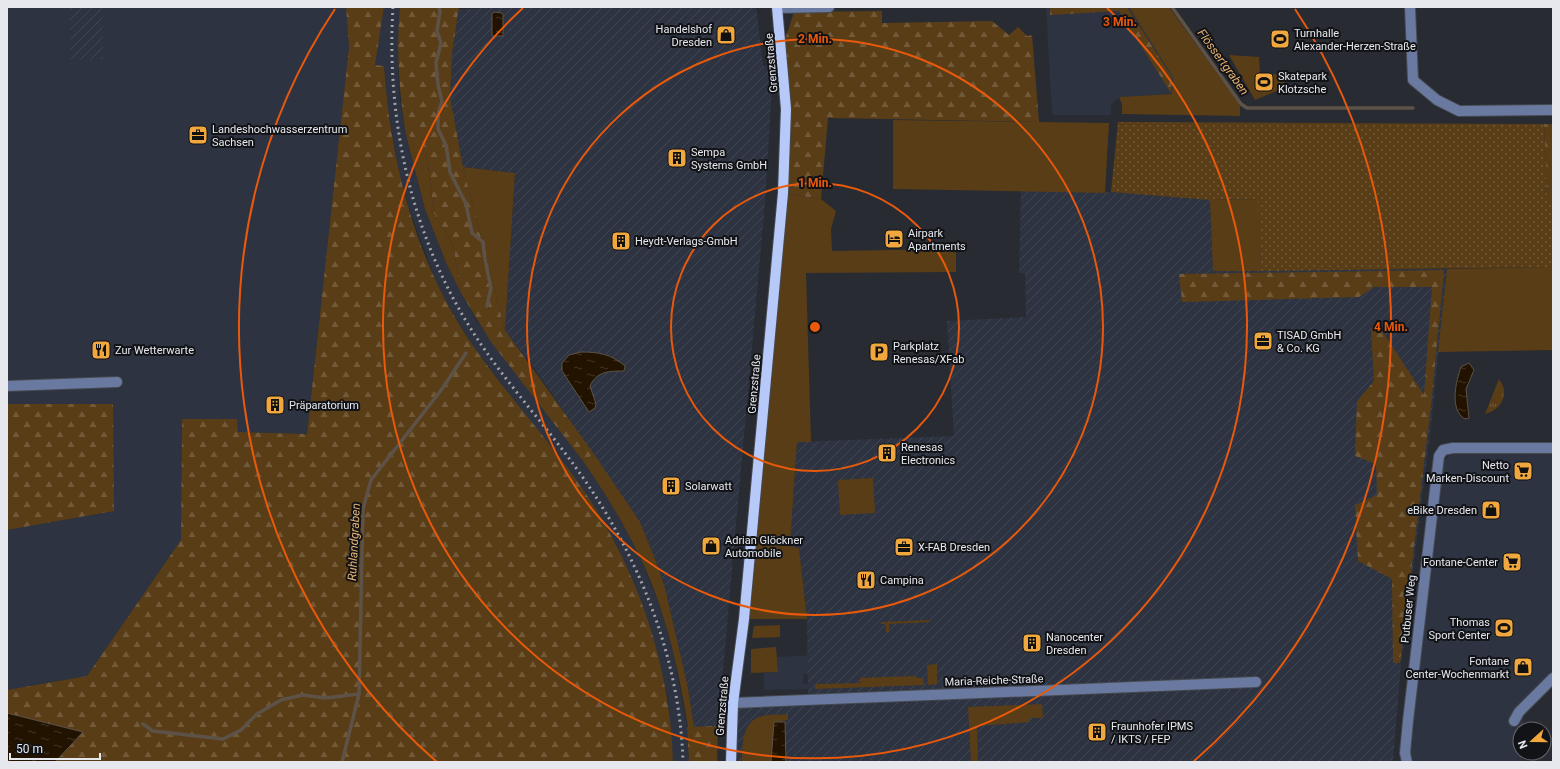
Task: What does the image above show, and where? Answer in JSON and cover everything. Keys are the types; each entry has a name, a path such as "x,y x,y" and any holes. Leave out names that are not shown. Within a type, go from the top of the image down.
{"main road":[{"name":"Grenzstraße","path":"731,762 733,703 744,619 783,193 786,109 778,8"}],"street":[{"path":"778,8 829,7"},
{"path":"1410,7 1413,80 1438,100 1458,111 1553,110"},
{"path":"7,386 117,382"},
{"name":"Putbuser Weg","path":"1407,762 1405,753 1407,727 1439,456 1443,450 1453,448 1553,448"},
{"path":"1514,721 1519,712 1553,678"},
{"name":"Maria-Reiche-Straße","path":"733,703 1256,682"}],"shaded area":[{"path":"7,7 346,7 349,47 307,434 237,432 237,420 182,419 181,540 87,676 7,690 7,530 113,511 113,404 7,404"},
{"path":"70,7 103,7 103,59 71,60"},
{"path":"384,7 400,7 398,71 400,100 406,135 425,209 447,265 476,320 583,461 614,508 636,547 662,612 674,656 687,727 689,762 673,762 668,697 660,665 643,606 616,544 592,503 474,348 436,282 409,208 399,174 387,100 384,66 375,66"},
{"path":"495,7 756,7 763,66 770,66 772,87 765,202 718,726 694,727 688,688 665,588 640,522 537,372 505,330 515,173 463,167 450,97 452,54 459,10"},
{"path":"1046,7 1129,7 1174,77 1172,94 1119,97 1111,105 1111,115 1054,115 1052,113"},
{"path":"1021,191 1111,192 1210,200 1214,271 1447,269 1431,425 1400,674 1393,762 731,762 733,703 808,699 807,619 799,548 790,547 797,442 954,436 947,321 1026,317 1025,273 1019,273"},
{"path":"1454,453 1553,453 1553,684 1546,693 1523,714 1523,721 1512,721 1512,761 1522,762 1414,762 1408,746 1443,461"},
{"path":"814,655 815,674 803,674 803,684 815,684 815,689 764,690 764,673 778,672 777,657"}],"green space":[{"path":"346,7 384,7 375,65 384,66 391,130 397,162 414,225 425,256 438,285 468,339 485,363 558,455 592,503 625,563 639,595 659,660 666,694 671,728 673,762 55,762 83,732 7,713 7,690 87,676 181,540 182,419 237,419 238,432 307,434 349,47"},
{"path":"400,7 459,7 452,54 450,97 463,167 505,330 594,454 583,461 491,342 461,293 453,245 434,213 428,165 423,142 406,135 399,71 398,39"},
{"path":"1050,7 1127,7 1172,77 1171,93 1119,11 1050,15"},
{"path":"1129,7 1169,7 1240,105 1240,116 1122,114 1122,104 1119,97 1172,94 1173,77"},
{"path":"882,11 882,23 992,21 1009,35 1018,27 1027,36 1032,35 1039,122 828,118 821,199 783,193 782,49 794,12"},
{"name":"Skatepark Klotzsche","path":"1229,55 1259,57 1260,75 1284,74 1284,88 1255,100"},
{"path":"893,120 1109,123 1105,193 893,189"},
{"path":"1118,122 1544,124 1547,199 1553,199 1553,267 1261,271 1258,199 1210,200 1111,192"},
{"path":"1544,124 1553,124 1553,199 1547,199"},
{"path":"406,135 423,141 428,165 434,213 453,245 461,293 447,265 425,209"},
{"path":"463,167 515,173 505,330"},
{"path":"783,193 821,199 836,211 831,229 832,251 956,249 956,272 806,273 811,442 797,442 790,546 799,548 807,619 744,619"},
{"path":"1259,199 1261,271 1213,271 1210,200"},
{"path":"1553,267 1553,350 1438,352 1447,269"},
{"path":"1444,270 1431,406 1400,663 1393,663 1392,579 1358,561 1355,505 1377,495 1376,464 1355,456 1357,401 1374,381 1371,329 1379,326 1424,395 1432,287 1374,287 1359,297 1182,302 1179,274"},
{"path":"1499,379 1504,390 1504,395 1500,405 1491,412 1485,414"},
{"path":"7,404 113,404 114,511 7,530"},
{"path":"594,454 640,522 657,564 665,588 688,688 694,727 688,727 680,681 669,635 645,568 617,514 583,461"},
{"path":"873,478 875,513 840,515 838,480"},
{"path":"929,620 930,622 889,624 889,632 886,632 886,624 881,624 881,622"},
{"path":"780,625 780,637 752,638 754,626"},
{"path":"776,647 778,672 751,673 751,649"},
{"path":"937,664 937,684 928,685 927,665"},
{"path":"923,675 924,685 815,689 815,684 860,683 860,678 916,676 917,678 923,678"},
{"path":"1042,704 1043,718 1030,718 1030,722 977,726 978,762 971,762 968,707"},
{"path":"788,714 788,720 774,722 771,762 742,762 744,736 749,724 753,720 766,715"},
{"path":"718,726 717,762 689,762 687,727"}],"water":[{"path":"494,12 502,13 503,15 503,36 492,35 492,14"},
{"path":"581,352 604,354 610,356 625,366 624,371 613,371 596,377 590,386 596,404 595,408 589,412 562,371 562,363 569,355"},
{"path":"1469,363 1474,370 1466,389 1469,418 1465,419 1460,415 1457,409 1455,395 1461,367"},
{"path":"7,713 83,732 55,762 7,762"},
{"path":"774,722 785,722 786,762 771,762"}],"waterway":[{"name":"Ruhlandgraben","path":"439,7 440,11 437,31 441,43 436,63 438,85 442,101 438,114 438,129 446,145 450,172 466,204 472,233 483,242 491,288 487,306"},
{"name":"Flössertgraben","path":"1172,7 1241,104 1247,108 1413,108"},
{"name":"Ruhlandgraben","path":"342,762 359,694 363,509 371,480 442,389 466,353"},
{"path":"143,724 153,731 223,739 241,730 257,714 281,700 303,695 325,698 359,694"}],"railway":[{"path":"393,7 392,49 394,91 399,133 407,174 418,215 450,292 471,329 483,348 579,472 601,504 637,573 665,647 674,685 680,723 683,762"}],"place":[{"name":"Handelshof Dresden","path":"726,35"},
{"name":"Turnhalle Alexander-Herzen-Straße","path":"1280,39"},
{"name":"Skatepark Klotzsche","path":"1264,82"},
{"name":"Landeshochwasserzentrum Sachsen","path":"198,135"},
{"name":"Sempa Systems GmbH","path":"677,158"},
{"name":"Airpark Apartments","path":"894,239"},
{"name":"Heydt-Verlags-GmbH","path":"621,241"},
{"name":"TISAD GmbH & Co. KG","path":"1263,341"},
{"name":"Zur Wetterwarte","path":"101,350"},
{"name":"Parkplatz Renesas/XFab","path":"879,352"},
{"name":"Präparatorium","path":"275,405"},
{"name":"Renesas Electronics","path":"887,453"},
{"name":"Netto Marken-Discount","path":"1523,471"},
{"name":"Solarwatt","path":"671,486"},
{"name":"eBike Dresden","path":"1491,510"},
{"name":"Adrian Glöckner Automobile","path":"711,546"},
{"name":"X-FAB Dresden","path":"904,547"},
{"name":"Fontane-Center","path":"1512,562"},
{"name":"Campina","path":"866,580"},
{"name":"Thomas Sport Center","path":"1504,628"},
{"name":"Nanocenter Dresden","path":"1032,643"},
{"name":"Fontane Center-Wochenmarkt","path":"1523,667"},
{"name":"Fraunhofer IPMS / IKTS / FEP","path":"1097,732"}]}
